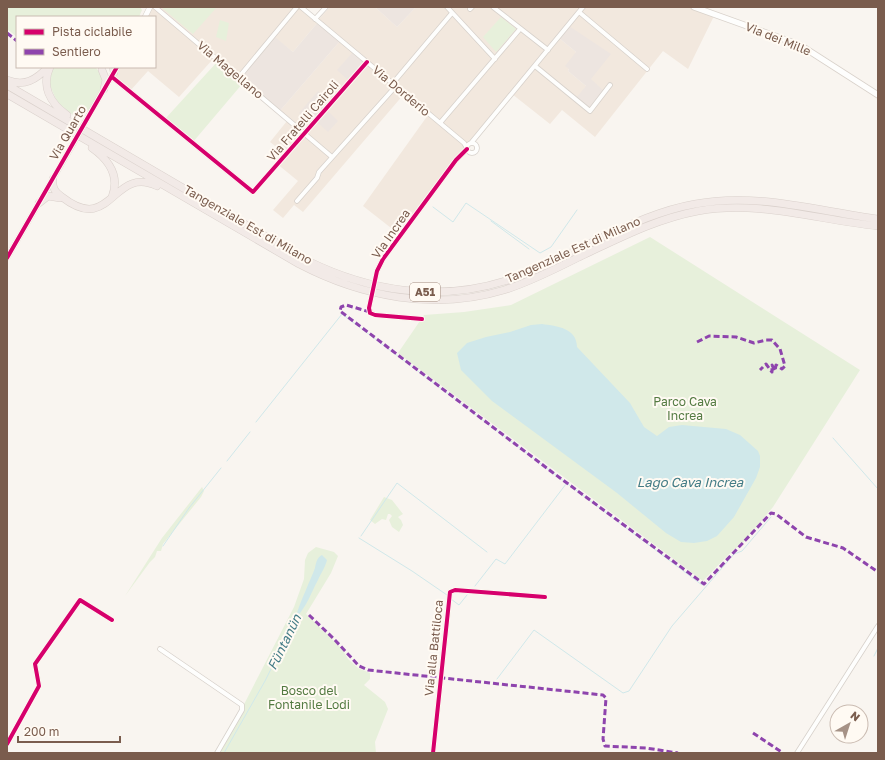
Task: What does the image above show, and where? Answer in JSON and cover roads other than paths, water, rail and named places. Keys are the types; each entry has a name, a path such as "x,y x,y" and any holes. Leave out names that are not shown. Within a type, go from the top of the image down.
{"highway":[{"path":"7,80 18,83 32,81 48,68"},
{"path":"49,68 46,88 58,108 136,159"},
{"path":"100,68 114,71"},
{"path":"100,68 106,80 104,89"},
{"name":"Tangenziale Est di Milano","path":"7,84 313,264 358,282 407,291 456,291 499,283 531,272 646,218 679,207 704,202 731,200 760,201 878,219"},
{"name":"Tangenziale Est di Milano","path":"7,94 290,260 327,278 371,293 421,300 461,298 509,288 535,278 636,230 661,220 699,211 725,208 760,208 878,226"},
{"path":"72,132 100,155 112,169 115,182 111,199"},
{"path":"37,206 50,191 53,179"},
{"path":"50,191 79,208 89,210 101,206 128,185 143,182 154,185 199,206"}],"main road":[{"name":"Via dei Mille","path":"694,7 800,45 878,95"}],"street":[{"path":"146,16 150,7"},
{"name":"Via Magellano","path":"155,7 332,157"},
{"path":"239,77 297,7"},
{"name":"Via Dorderio","path":"301,7 469,146"},
{"path":"315,19 326,7"},
{"path":"447,7 495,58"},
{"path":"493,7 548,50"},
{"name":"Via Increa","path":"422,319 375,316 370,312 369,308 377,271 383,259 456,160 583,7"},
{"path":"580,12 647,69"},
{"path":"297,201 452,13"},
{"path":"440,123 520,29"},
{"name":"Via Fratelli Cairoli","path":"114,71 253,192 367,62"},
{"path":"535,66 590,111 610,85"},
{"name":"Via Quarto","path":"53,179 114,71"},
{"path":"7,258 37,206"},
{"name":"Via alla Battiloca","path":"432,753 450,592 455,590 545,597"},
{"path":"7,744 39,686 35,664 80,600 112,620"},
{"path":"797,753 878,626"},
{"path":"160,649 242,705 242,710 217,753"}],"water":[{"name":"Lago Cava Increa","path":"542,324 560,327 570,332 574,336 577,347 630,403 644,427 657,436 669,427 682,425 726,429 740,435 758,451 760,456 760,467 756,478 734,517 717,536 707,541 694,543 681,542 666,533 617,493 492,401 461,370 457,353 467,343 531,325"},
{"path":"322,555 327,560 325,566 306,604 296,618 317,560"}],"waterway":[{"path":"433,207 453,222 466,203 540,253 551,247 577,210"},
{"path":"491,221 529,249"},
{"path":"256,422 342,314 702,585"},
{"path":"227,461 250,432"},
{"path":"833,438 878,489"},
{"path":"163,546 189,508 221,468"},
{"path":"361,536 397,483 487,552"},
{"path":"475,586 496,559 505,564 566,484"},
{"path":"497,679 534,630 623,693 629,691 672,626 734,554 742,551 771,517"},
{"path":"359,538 447,595"},
{"path":"451,599 459,605 467,595"},
{"name":"Füntanün","path":"224,753 265,681 297,617"},
{"path":"874,656 878,648"}],"park label":[{"name":"Parco Cava Increa","path":"685,409"},
{"name":"Bosco del Fontanile Lodi","path":"309,698"}]}
